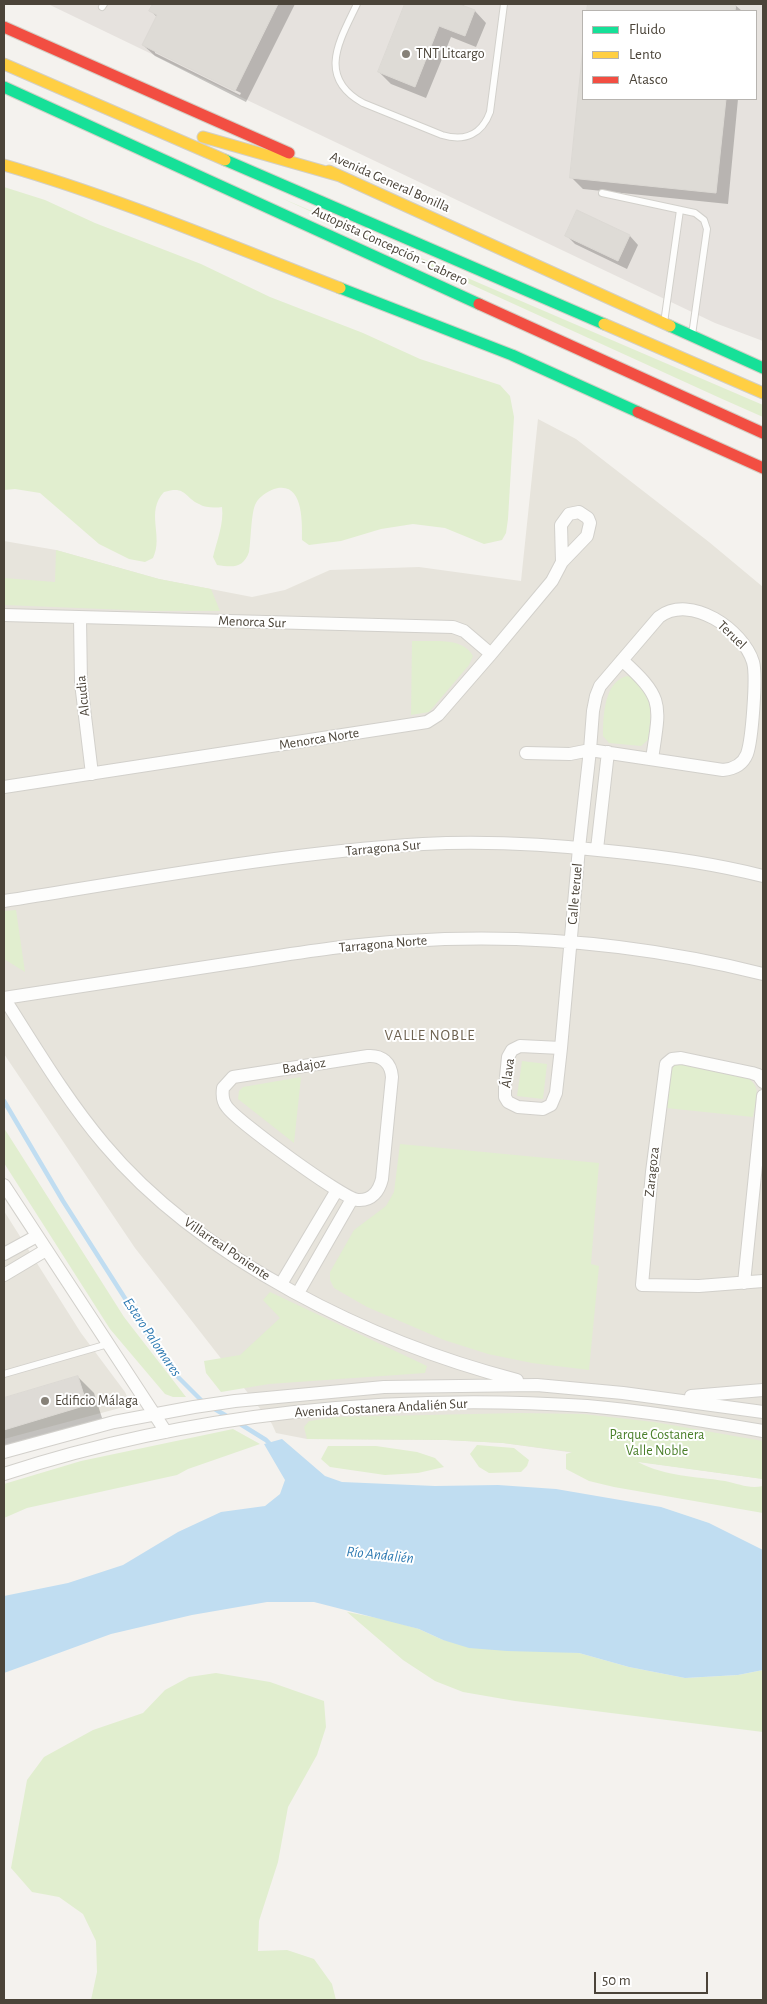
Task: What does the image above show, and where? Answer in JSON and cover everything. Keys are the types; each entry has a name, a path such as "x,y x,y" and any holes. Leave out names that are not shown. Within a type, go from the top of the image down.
{"main road":[{"name":"Avenida General Bonilla","path":"4,27 340,176 763,368"},
{"name":"Autopista Concepción - Cabrero","path":"4,64 763,393"},
{"name":"Autopista Concepción - Cabrero","path":"4,87 763,433"},
{"path":"4,99 84,122"},
{"path":"81,99 191,134 340,176"},
{"path":"4,165 109,199 512,355 763,468"}],"street":[{"name":"Menorca Norte","path":"4,787 420,724 438,715 552,581 562,562"},
{"name":"Teruel","path":"526,753 570,754 590,750 723,770 739,765 747,754 749,747 755,686 753,662 749,652 737,637 706,614 685,608 671,610 659,617 606,678 596,696 590,750 579,848"},
{"name":"Menorca Sur","path":"4,616 453,628 464,631 491,654"},
{"name":"Alcudia","path":"80,618 81,683 92,774"},
{"path":"622,660 646,682 656,701 658,719 652,759"},
{"path":"597,850 608,752"},
{"name":"Tarragona Sur","path":"4,900 282,858 374,848 467,843 509,843 579,848 679,859 763,876"},
{"name":"Calle teruel","path":"571,941 579,848"},
{"name":"Tarragona Norte","path":"4,998 367,944 409,940 492,938 571,941 662,953 763,974"},
{"name":"Álava","path":"561,1048 520,1046 512,1050 508,1057 505,1087 505,1097 508,1102 518,1107 538,1109 551,1105 556,1094 561,1048 571,941"},
{"name":"Villarreal Poniente","path":"4,998 77,1110 125,1168 171,1210 203,1235 236,1258 281,1284 364,1326 422,1352 477,1370 537,1386"},
{"name":"Badajoz","path":"368,1056 380,1057 385,1061 392,1071 392,1077 380,1185 378,1191 368,1199 352,1199 275,1147 229,1109 225,1105 222,1094 223,1088 229,1080 238,1076 368,1056"},
{"name":"Zaragoza","path":"763,1082 758,1075 752,1073 681,1058 669,1061 664,1073 652,1172 642,1285 699,1286 763,1281"},
{"path":"744,1283 763,1096"},
{"path":"4,1185 166,1432"},
{"path":"281,1284 337,1190"},
{"path":"298,1293 352,1199"},
{"path":"4,1254 37,1236"},
{"path":"4,1275 46,1250"},
{"name":"Avenida Costanera Andalién Sur","path":"4,1452 75,1432 194,1407 234,1401 384,1387 537,1386 591,1389 763,1412"},
{"path":"662,1398 763,1390"},
{"name":"Avenida Costanera Andalién Sur","path":"4,1474 64,1456 166,1432 258,1417 384,1406 458,1403 588,1406 763,1431"}],"lane":[{"path":"358,4 339,43 335,57 335,70 345,90 363,103 452,138 472,135 480,129 490,112 504,4"},
{"path":"602,193 680,210 700,216 706,224 707,229 692,335"},
{"path":"664,323 680,210"},
{"path":"4,1374 108,1344"}],"shaded area":[{"path":"48,4 763,4 763,341 715,323"},
{"path":"538,419 576,439 709,542 763,587 763,1479 503,1443 446,1440 307,1439 276,1433 272,1424 135,1248 4,1054 4,541 56,550 159,579 252,597 285,590 330,570 419,567 521,581"},
{"path":"4,1211 81,1333 125,1392 131,1405 4,1439"}],"green space":[{"path":"4,187 45,200 95,223 201,264 270,297 363,333 420,359 500,385 510,396 514,417 508,519 506,533 502,540 484,544 445,528 413,524 381,529 341,541 309,545 302,540 301,514 296,497 291,491 284,488 269,491 261,496 256,503 247,558 236,566 217,565 213,557 221,526 222,507 204,506 181,491 171,490 164,492 156,508 156,550 153,558 145,562 129,559 99,544 40,493 15,489 4,490"},
{"path":"279,197 763,405 763,417 720,398"},
{"path":"56,550 159,579 211,589 220,611 152,611 4,605 4,578 55,582"},
{"path":"412,641 446,641 462,645 473,656 469,665 429,712 411,715"},
{"path":"628,676 643,688 649,704 648,740 641,746 609,743 603,736 606,700 614,684"},
{"path":"16,910 25,972 4,959 4,911"},
{"path":"522,1061 547,1064 543,1099 517,1096"},
{"path":"675,1063 745,1077 751,1080 757,1094 753,1117 666,1108 671,1067"},
{"path":"301,1077 294,1143 238,1099 239,1091 243,1087"},
{"path":"4,1128 124,1317 186,1397 173,1397 165,1394 110,1329 4,1163"},
{"path":"400,1144 599,1163 591,1264 599,1266 589,1370 532,1363 488,1354 444,1340 367,1307 334,1288 330,1280 330,1272 354,1230 386,1206 394,1192"},
{"path":"270,1292 427,1366 425,1373 269,1384 221,1392 206,1373 204,1361 240,1355 280,1318 263,1300"},
{"name":"Parque Costanera Valle Noble","path":"519,1413 583,1414 654,1422 763,1441 763,1479 638,1462 659,1471 725,1481 748,1487 763,1486 763,1513 589,1481 566,1469 566,1454 572,1452 503,1443 446,1440 307,1439 304,1427 309,1421 337,1417"},
{"path":"233,1429 260,1444 188,1469 177,1475 27,1508 4,1518 4,1484 81,1461"},
{"path":"477,1445 514,1448 529,1460 527,1466 521,1472 489,1473 479,1467 470,1454"},
{"path":"328,1446 376,1446 417,1452 435,1458 444,1467 418,1473 385,1475 330,1467 321,1459"},
{"path":"347,1612 388,1620 419,1629 443,1640 579,1653 629,1667 685,1678 738,1675 763,1670 763,1732 515,1701 463,1692 435,1681 403,1660"},
{"path":"216,1673 270,1682 324,1701 326,1727 317,1755 288,1807 278,1862 259,1921 258,1951 287,1950 314,1959 332,1984 336,2000 91,2000 97,1972 96,1941 83,1914 59,1897 32,1892 11,1868 27,1780 44,1757 93,1730 143,1713 165,1690 189,1677"}],"water":[{"name":"Río Andalién","path":"282,1439 325,1476 342,1482 435,1486 498,1485 556,1489 661,1507 709,1523 763,1550 763,1670 738,1675 685,1678 629,1667 579,1653 469,1648 443,1640 419,1629 314,1602 267,1602 192,1615 111,1634 4,1673 4,1596 68,1583 123,1565 178,1532 221,1512 265,1506 280,1494 285,1480 264,1444"}],"building":[{"path":"153,4 278,4 235,91 142,45 157,15 149,11"},
{"name":"TNT Litcargo","path":"405,4 459,4 475,10 465,36 439,26 415,87 378,72"},
{"path":"588,4 736,4 735,10 587,10"},
{"path":"582,58 582,100 726,100 716,193 570,178"},
{"path":"577,210 630,235 618,261 565,236"},
{"name":"Edificio Málaga","path":"78,1376 87,1405 4,1430 4,1398"}],"waterway":[{"name":"Estero Palomares","path":"4,1101 63,1201 170,1369 204,1403"},
{"name":"Estero Palomares","path":"213,1408 230,1418"},
{"name":"Estero Palomares","path":"237,1422 266,1440 272,1446"}],"traffic: fast":[{"path":"4,87 479,304"},
{"path":"225,160 604,324"},
{"path":"340,288 512,355 638,412"},
{"path":"670,326 763,368"}],"traffic: slow":[{"path":"4,64 225,160"},
{"path":"203,137 340,176"},
{"path":"4,165 131,207 340,288"},
{"path":"329,171 670,326"},
{"path":"604,324 763,393"}],"traffic: jam":[{"path":"4,27 289,153"},
{"path":"479,304 763,433"},
{"path":"638,412 763,468"}],"place":[{"name":"TNT Litcargo","path":"406,54"},
{"name":"Edificio Málaga","path":"45,1401"}],"district":[{"name":"VALLE NOBLE","path":"430,1035"}]}
